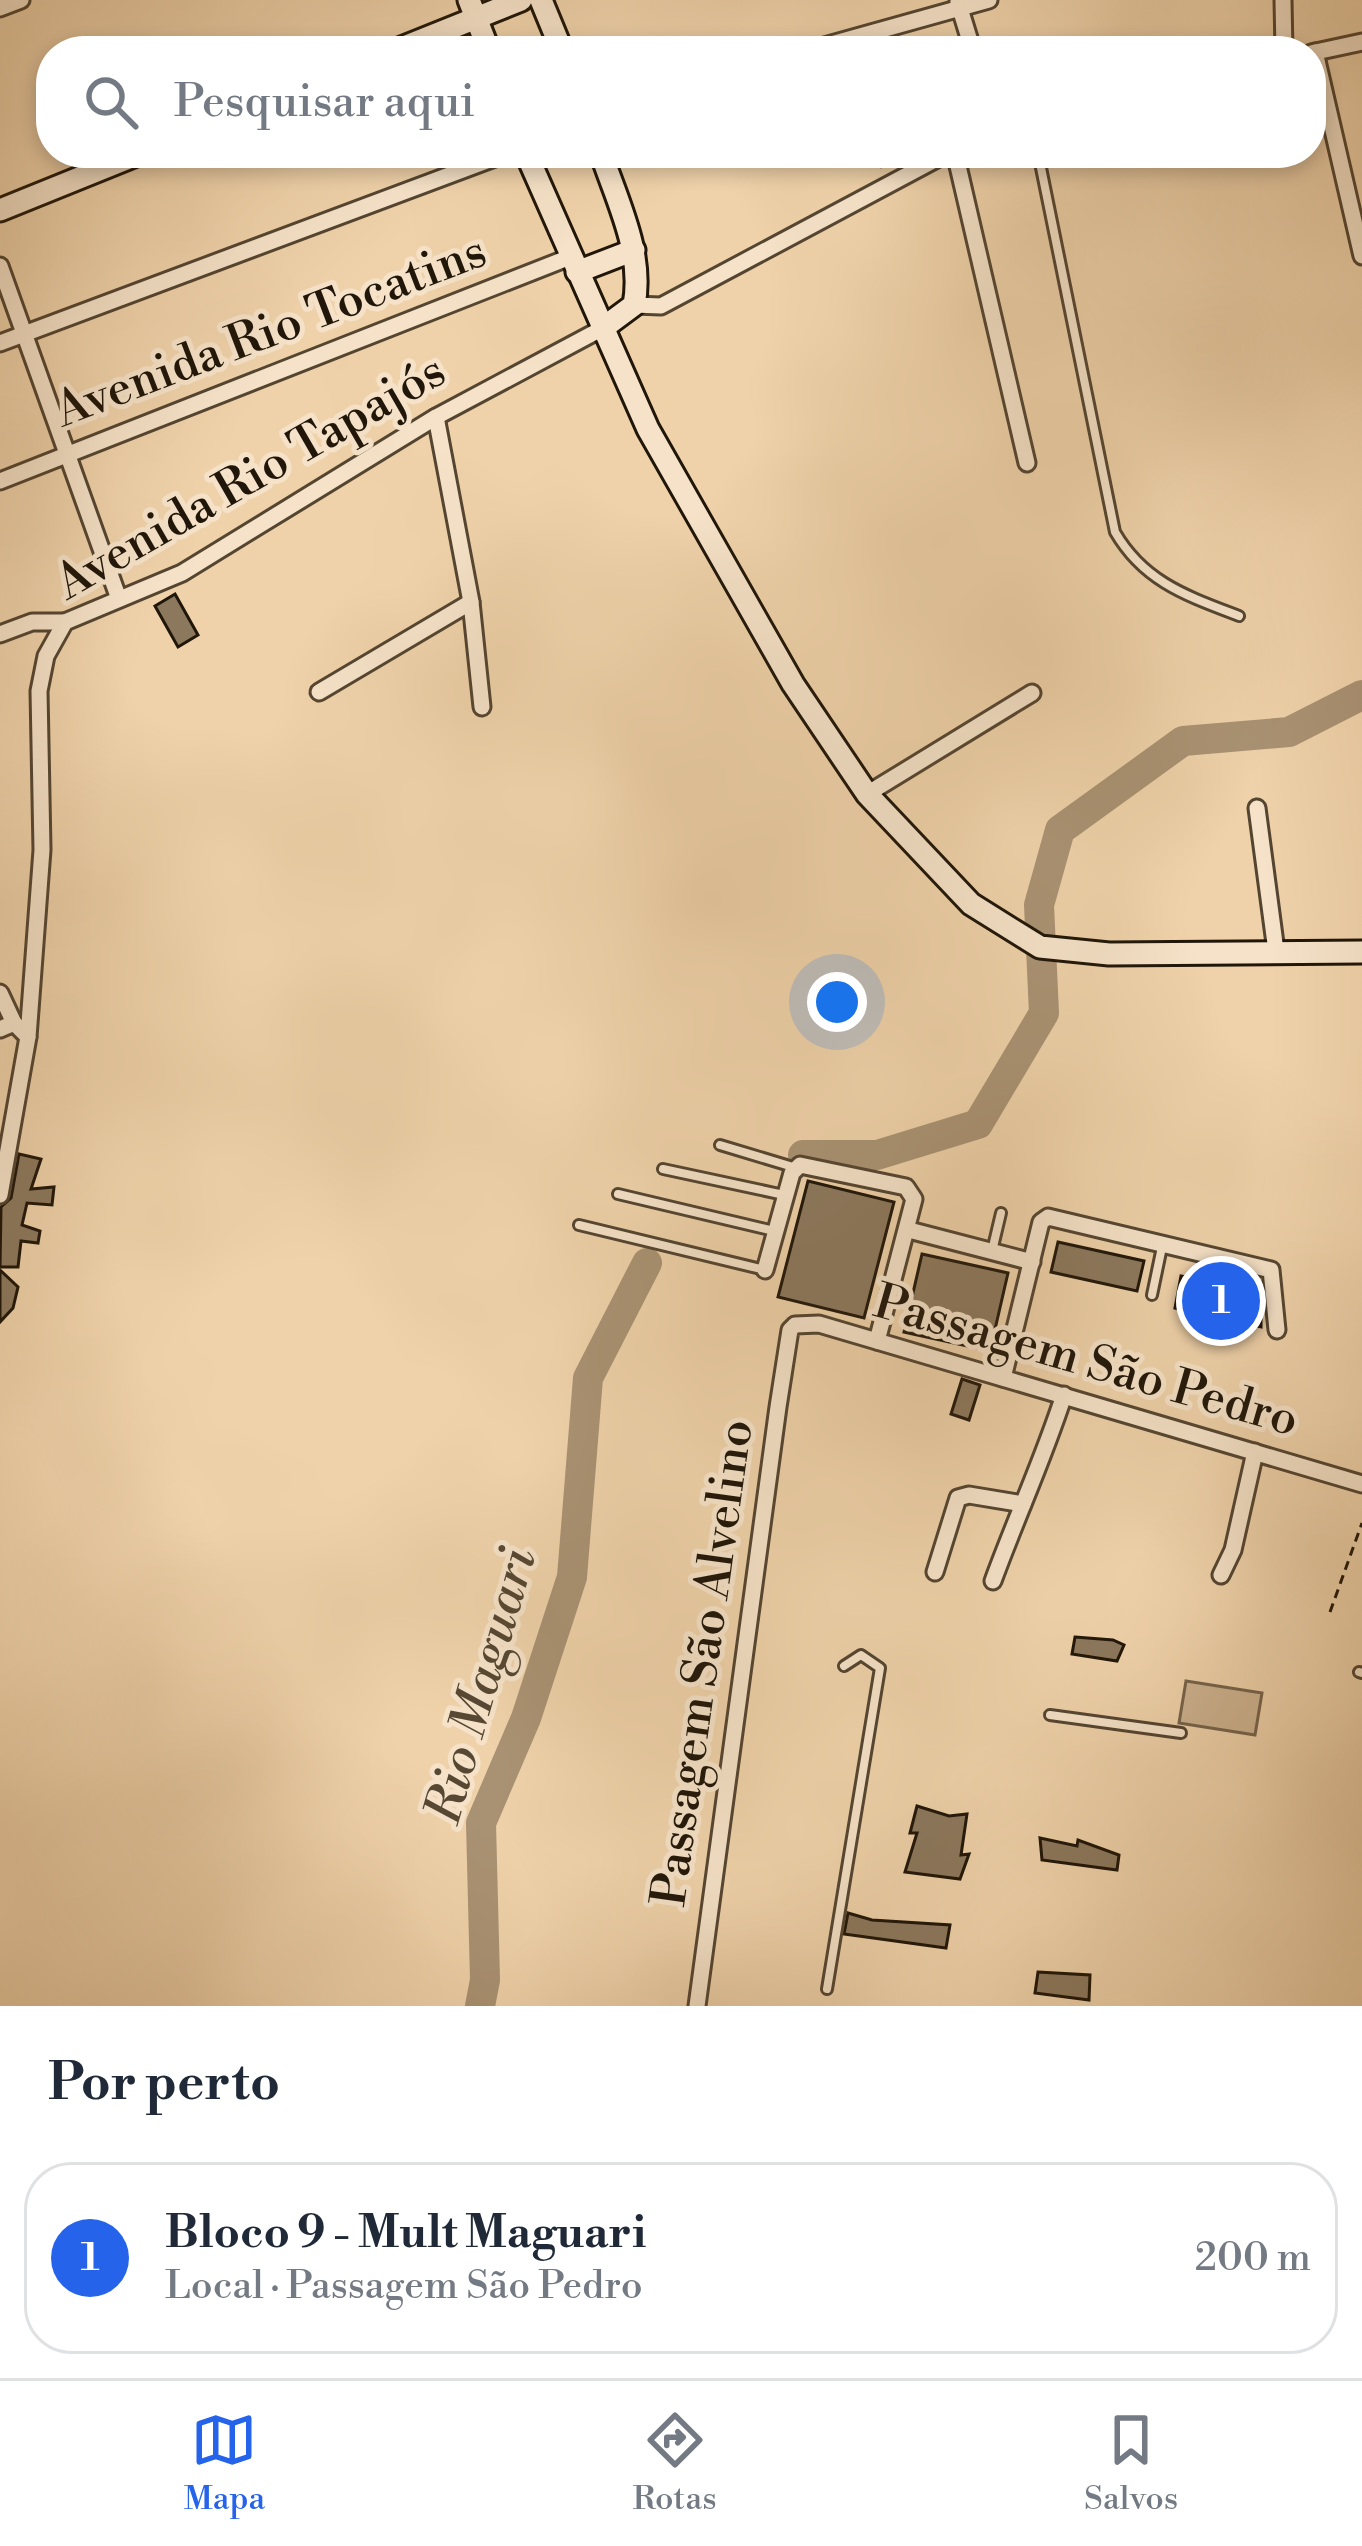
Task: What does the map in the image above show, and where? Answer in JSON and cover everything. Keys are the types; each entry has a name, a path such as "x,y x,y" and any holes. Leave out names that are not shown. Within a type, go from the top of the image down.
{"main road":[{"path":"422,36 473,9 521,0"},
{"path":"541,0 556,36"},
{"path":"0,209 102,168"},
{"path":"532,168 648,429 793,684 867,794 971,904 1034,944 1109,954 1362,952"},
{"path":"603,328 634,305 634,250 606,168"},
{"path":"574,265 634,250"}],"street":[{"path":"0,8 21,0"},
{"path":"856,36 989,0"},
{"path":"1283,0 1284,36"},
{"path":"959,5 968,36"},
{"path":"1326,49 1362,42"},
{"path":"1326,106 1362,256"},
{"path":"0,343 468,168"},
{"path":"634,305 661,306 923,168"},
{"path":"955,168 1027,463"},
{"name":"Avenida Rio Tocatins","path":"0,481 574,265"},
{"path":"0,266 119,599"},
{"name":"Avenida Rio Tapajós","path":"0,1195 28,1036 42,850 39,691 46,656 65,622 203,561 436,417 603,328"},
{"path":"436,417 471,602 482,707"},
{"path":"319,692 471,602"},
{"path":"0,634 32,622 65,622"},
{"path":"867,794 1031,693"},
{"path":"1257,808 1276,951"},
{"path":"0,993 7,1026 28,1036"},
{"path":"765,1270 795,1168 808,1163 906,1187 914,1198 909,1230 877,1341"},
{"path":"1003,1378 1041,1222 1052,1216 1162,1247 1271,1270 1277,1330"},
{"path":"909,1230 1032,1262"},
{"name":"Passagem São Pedro","path":"790,1330 805,1322 819,1324 1362,1484"},
{"name":"Passagem São Alvelino","path":"697,2006 790,1330"},
{"path":"992,1581 1031,1493 1064,1395"},
{"path":"1221,1575 1233,1550 1255,1452"},
{"path":"935,1572 958,1498 969,1495 1023,1504"}],"lane":[{"path":"1041,168 1115,532 1131,559 1153,579 1239,616"},
{"path":"720,1145 795,1168"},
{"path":"663,1169 786,1196"},
{"path":"618,1194 776,1231"},
{"path":"992,1251 1001,1213"},
{"path":"579,1226 765,1270"},
{"path":"1152,1295 1162,1247"},
{"path":"827,1989 880,1668 874,1659 856,1654 844,1666"},
{"path":"1050,1715 1181,1733"}],"path":[{"path":"1330,1612 1362,1523"}],"shaded area":[{"path":"1186,1681 1262,1693 1255,1735 1179,1723"}],"building":[{"path":"175,594 198,635 178,647 155,606"},
{"path":"19,1154 41,1159 31,1189 54,1187 52,1205 27,1203 22,1225 40,1231 38,1243 21,1241 18,1267 0,1267 1,1207 11,1198"},
{"path":"808,1181 894,1202 864,1318 778,1297"},
{"path":"1058,1242 1144,1261 1137,1291 1051,1272"},
{"path":"922,1254 1008,1273 990,1351 904,1332"},
{"path":"0,1270 18,1287 13,1308 0,1322"},
{"path":"1181,1276 1261,1293 1261,1327 1175,1308"},
{"path":"962,1379 980,1385 969,1420 951,1414"},
{"path":"1075,1637 1124,1645 1117,1661 1072,1654"},
{"path":"917,1806 949,1816 967,1814 961,1855 969,1854 960,1879 905,1872 917,1833 910,1833"},
{"path":"1040,1838 1077,1846 1078,1840 1119,1855 1117,1870 1042,1860"},
{"path":"848,1913 872,1920 950,1925 946,1948 844,1934"},
{"path":"1038,1972 1090,1975 1089,2000 1035,1993"}],"waterway":[{"name":"Rio Maguari","path":"803,1155 877,1155 978,1124 1044,1013 1039,905 1060,830 1183,741 1289,732 1362,695"},
{"name":"Rio Maguari","path":"480,2006 485,1980 481,1823 526,1718 572,1577 588,1378 647,1263"}],"place":[{"name":"Bloco 9 - Mult Maguari","path":"1221,1301"}]}
